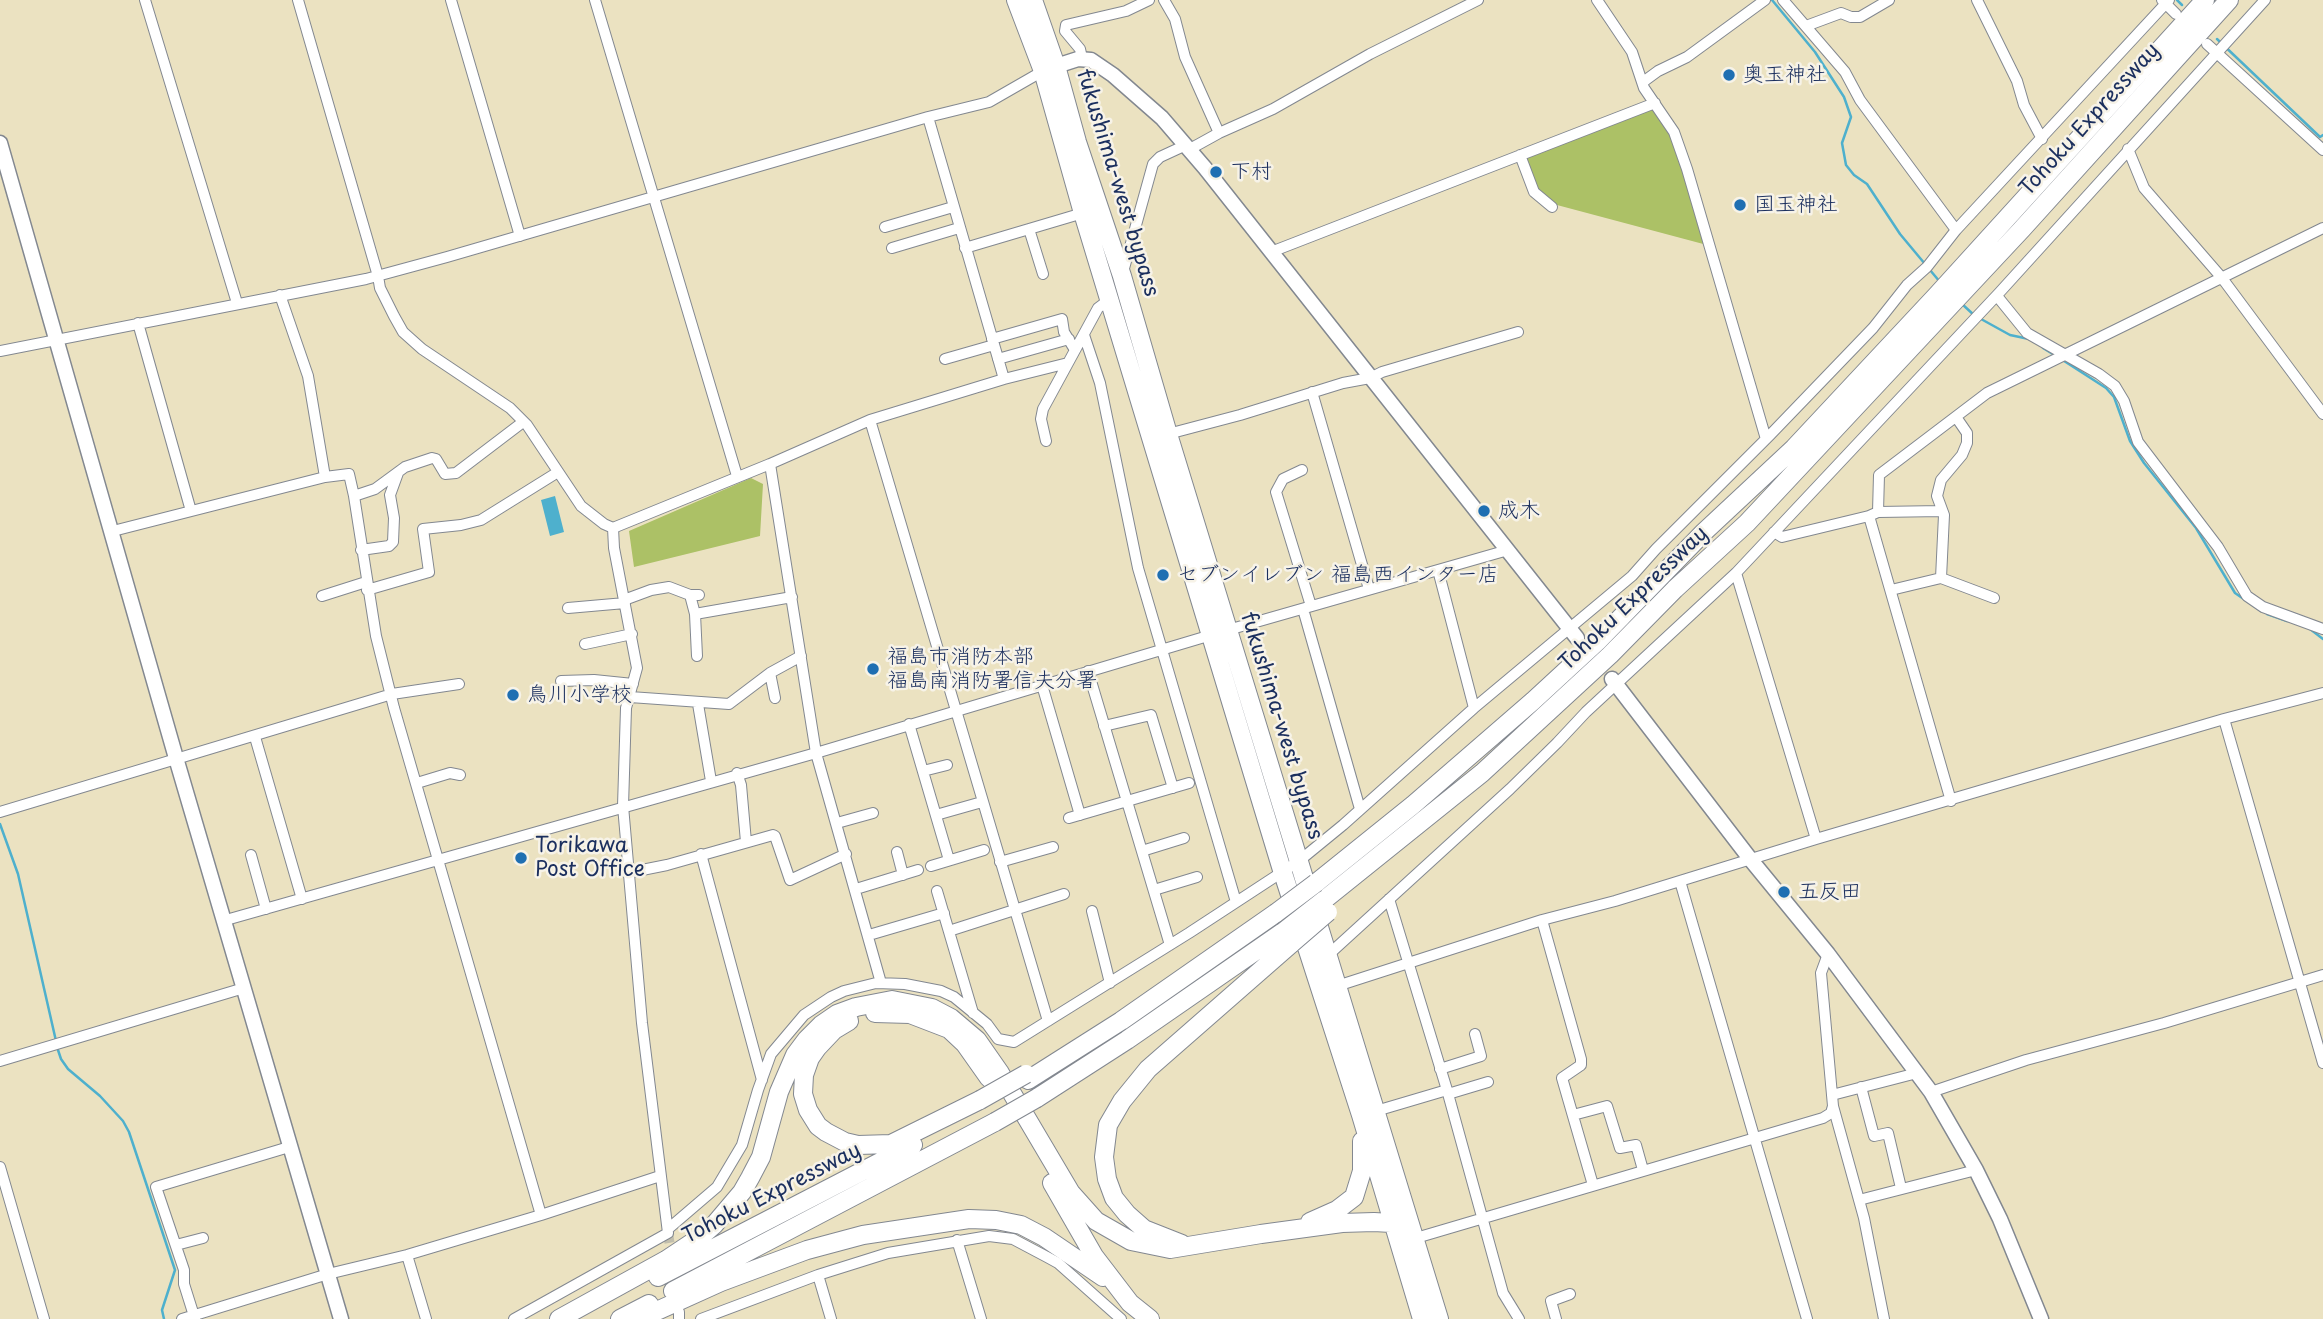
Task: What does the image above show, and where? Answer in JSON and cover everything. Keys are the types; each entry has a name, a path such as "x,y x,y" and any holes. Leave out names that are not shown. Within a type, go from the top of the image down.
{"highway":[{"path":"1016,0 1049,68"},
{"path":"1033,0 1049,68"},
{"name":"Tohoku Expressway","path":"1978,263 2205,0"},
{"name":"Tohoku Expressway","path":"1978,263 2229,0"},
{"name":"fukushima-west bypass","path":"1049,68 1083,213 1220,632 1299,861 1337,986 1369,1113 1391,1223 1433,1317"},
{"name":"fukushima-west bypass","path":"1049,68 1122,276 1168,434 1282,870 1416,1238 1433,1317"},
{"path":"1944,300 1978,263"},
{"name":"Tohoku Expressway","path":"1287,937 1482,773 1747,523 1944,300"},
{"name":"Tohoku Expressway","path":"620,1319 987,1109 1027,1077 1121,1021 1316,883 1460,765 1597,642 1704,532 1794,448 1944,300"},
{"path":"1150,1319 1130,1303 1094,1256 979,1062 949,1030 910,1014 882,1012 855,1018 834,1030 810,1058 802,1085 808,1110 818,1126 845,1142 871,1146 891,1144 987,1109 1037,1098 1287,937"},
{"path":"1189,1246 1144,1228 1127,1214 1114,1198 1105,1168 1104,1148 1108,1125 1122,1101 1148,1069 1287,937"},
{"path":"559,1319 666,1260 714,1225 742,1192 761,1157 779,1092 795,1055 807,1039 838,1014 882,1001 902,1001 932,1008 951,1018 977,1040 1000,1073 1071,1193 1096,1221 1119,1236 1144,1245 1170,1249 1342,1223 1391,1223 1416,1238"},
{"name":"Tohoku Expressway","path":"577,1319 987,1109"},
{"path":"1294,1229 1337,1210 1354,1197 1362,1171 1369,1113"},
{"path":"639,1319 721,1282 807,1250 863,1235 969,1219 996,1220 1021,1225 1044,1237 1117,1287"}],"street":[{"path":"145,0 237,303"},
{"path":"298,0 384,299 403,332 422,349 498,399 523,422 587,512 613,528"},
{"path":"451,0 520,236"},
{"path":"595,0 737,476"},
{"path":"1082,58 1078,46 1065,31 1066,25 1126,11 1149,0"},
{"path":"1164,0 1175,19 1185,57 1220,133"},
{"path":"1122,276 1153,163 1160,157 1273,109 1370,54 1478,0"},
{"path":"1597,0 1632,52 1643,82 1674,132 1766,439"},
{"path":"1643,82 1658,71 1687,57 1765,0"},
{"path":"1783,0 1845,72 1860,100 1956,230"},
{"path":"1806,26 1841,13 1860,17 1889,0"},
{"path":"1977,0 2042,139"},
{"path":"1328,956 1529,771 1614,682 1735,573 1997,296 2265,0"},
{"path":"667,1229 717,1187 742,1145 771,1054 804,1015 844,990 881,983 941,991 987,1024 998,1039 1014,1042 1299,861 1474,708 1574,633 1873,328 1956,230 2042,139 2165,1 2176,14"},
{"path":"2207,44 2321,145"},
{"path":"0,351 378,276 928,117 989,102 1049,68 1082,58 1091,60 1113,75 1162,118 1188,147 1574,633"},
{"path":"1271,252 1655,103"},
{"path":"928,117 1004,379"},
{"path":"0,143 176,758 226,920 289,1147 341,1319"},
{"path":"2128,149 2144,188 2222,278 2323,414"},
{"path":"1520,155 1534,192 1552,207"},
{"path":"885,227 953,207"},
{"path":"965,248 1083,213"},
{"path":"892,248 959,228"},
{"path":"1951,801 1891,590 1874,514 1879,475 1987,393 2323,228"},
{"path":"1029,229 1042,274"},
{"path":"280,295 308,376 326,477"},
{"path":"1997,296 2022,328 2115,386 2124,401 2138,442 2218,547 2247,596 2263,607 2323,629"},
{"path":"1046,441 1041,419 1043,409 1098,308 1110,299"},
{"path":"945,359 1062,319 1064,332 1075,350"},
{"path":"138,323 191,510"},
{"path":"1168,434 1370,378 1382,372 1518,332"},
{"path":"1084,335 1100,383 1138,568 1236,902"},
{"path":"998,359 1069,339"},
{"path":"613,528 870,420 1004,379 1068,363"},
{"path":"1312,392 1369,589"},
{"path":"1941,578 1942,511 1937,496 1941,480 1962,455 1967,443 1966,433 1956,417"},
{"path":"870,420 1048,1021"},
{"path":"354,496 375,489 405,467 432,458 436,459 445,474 456,473 523,422"},
{"path":"770,464 816,752 881,983"},
{"path":"1302,470 1283,479 1276,492 1360,809"},
{"path":"322,596 429,572 424,529 461,526 481,520 558,472"},
{"path":"113,531 326,477 349,474 376,636 541,1215"},
{"path":"361,550 388,546 393,541 394,518 390,495 397,474"},
{"path":"1774,532 1782,537 1874,514 1942,511"},
{"path":"514,1319 668,1233 627,873 623,806 626,708 637,668 614,548 613,528"},
{"path":"226,920 816,752 1508,550"},
{"path":"1438,570 1474,708"},
{"path":"1735,573 1816,839"},
{"path":"1891,590 1941,578 1994,598"},
{"path":"568,608 625,601 652,590 669,587 695,595 697,656"},
{"path":"695,614 792,597"},
{"path":"585,644 632,634"},
{"path":"630,697 698,704 729,704 770,673 801,656"},
{"path":"1088,671 1170,945"},
{"path":"770,673 775,698"},
{"path":"561,681 594,680 633,684"},
{"path":"1614,682 1751,860 1828,954 1931,1092 1976,1170 2000,1219 2041,1319"},
{"path":"3,812 392,694 459,684"},
{"path":"1042,685 1080,815"},
{"path":"1337,986 1542,920 1615,901 2224,719 2323,693"},
{"path":"698,704 711,781"},
{"path":"1104,726 1151,715 1173,788"},
{"path":"2224,719 2323,1063"},
{"path":"909,724 948,860"},
{"path":"255,737 302,899"},
{"path":"923,771 947,765"},
{"path":"417,783 450,773 460,775"},
{"path":"737,773 741,785 746,842"},
{"path":"1069,818 1189,783"},
{"path":"936,815 982,802"},
{"path":"836,823 873,813"},
{"path":"627,873 775,836 790,880 846,854"},
{"path":"1142,850 1184,838"},
{"path":"1000,862 1054,847"},
{"path":"931,866 984,850"},
{"path":"897,852 903,875"},
{"path":"701,854 763,1081"},
{"path":"250,855 265,909"},
{"path":"856,889 918,870"},
{"path":"1154,890 1197,877"},
{"path":"1680,881 1807,1319"},
{"path":"937,891 973,1013"},
{"path":"949,931 1064,894"},
{"path":"1389,900 1447,1092 1503,1293 1519,1319"},
{"path":"1092,912 1110,983"},
{"path":"869,935 944,913"},
{"path":"1542,920 1581,1059 1581,1065 1562,1078 1593,1185"},
{"path":"1828,954 1821,973 1833,1100 1859,1200 1884,1319"},
{"path":"1931,1092 2026,1060 2164,1023 2323,975"},
{"path":"0,1061 244,988"},
{"path":"1440,1069 1481,1056 1475,1034"},
{"path":"1833,1100 1861,1087 1917,1073"},
{"path":"1369,1113 1488,1082"},
{"path":"1861,1087 1874,1136 1888,1133 1901,1188"},
{"path":"1416,1238 1823,1118 1830,1112 1833,1100"},
{"path":"1573,1115 1607,1106 1620,1148 1636,1145 1643,1170"},
{"path":"194,1317 177,1245 156,1187 289,1147"},
{"path":"0,1167 44,1319"},
{"path":"1859,1200 1976,1170"},
{"path":"182,1319 541,1215 660,1176"},
{"path":"701,1319 818,1275 888,1253 989,1236 1013,1239 1030,1246 1058,1264 1121,1319"},
{"path":"177,1245 203,1238"},
{"path":"957,1240 981,1319"},
{"path":"407,1255 426,1319"},
{"path":"818,1275 831,1319"},
{"path":"1556,1319 1551,1301 1570,1294"}],"green space":[{"path":"1652,106 1669,131 1707,245 1557,205 1532,183 1525,156"},
{"path":"751,478 763,484 760,536 634,567 629,531"}],"water":[{"path":"555,496 564,532 550,536 541,500"}],"waterway":[{"path":"1772,0 1815,52 1844,97 1851,117 1842,143 1846,165 1867,184 1900,234 1940,282"},
{"path":"2177,0 2182,5"},
{"path":"2217,39 2320,137 2323,135"},
{"path":"1962,304 1975,316"},
{"path":"1981,319 2010,335 2029,339"},
{"path":"2043,348 2056,356"},
{"path":"2061,359 2106,388 2114,397 2130,441 2144,463 2196,528 2235,593 2261,611"},
{"path":"2267,614 2287,621"},
{"path":"2310,629 2323,639"},
{"path":"0,824 18,874 56,1041"},
{"path":"57,1047 68,1069 100,1096 123,1121 129,1132 175,1270 162,1310 164,1319"}],"tunnel":[{"path":"668,1233 672,1259"}],"place":[{"name":"奥玉神社","path":"1729,75"},
{"name":"下村","path":"1216,172"},
{"name":"国玉神社","path":"1740,205"},
{"name":"成木","path":"1484,511"},
{"name":"セブンイレブン 福島西インター店","path":"1163,575"},
{"name":"福島市消防本部 福島南消防署信夫分署","path":"873,669"},
{"name":"鳥川小学校","path":"513,695"},
{"name":"Torikawa Post Office","path":"521,858"},
{"name":"五反田","path":"1784,892"}]}
